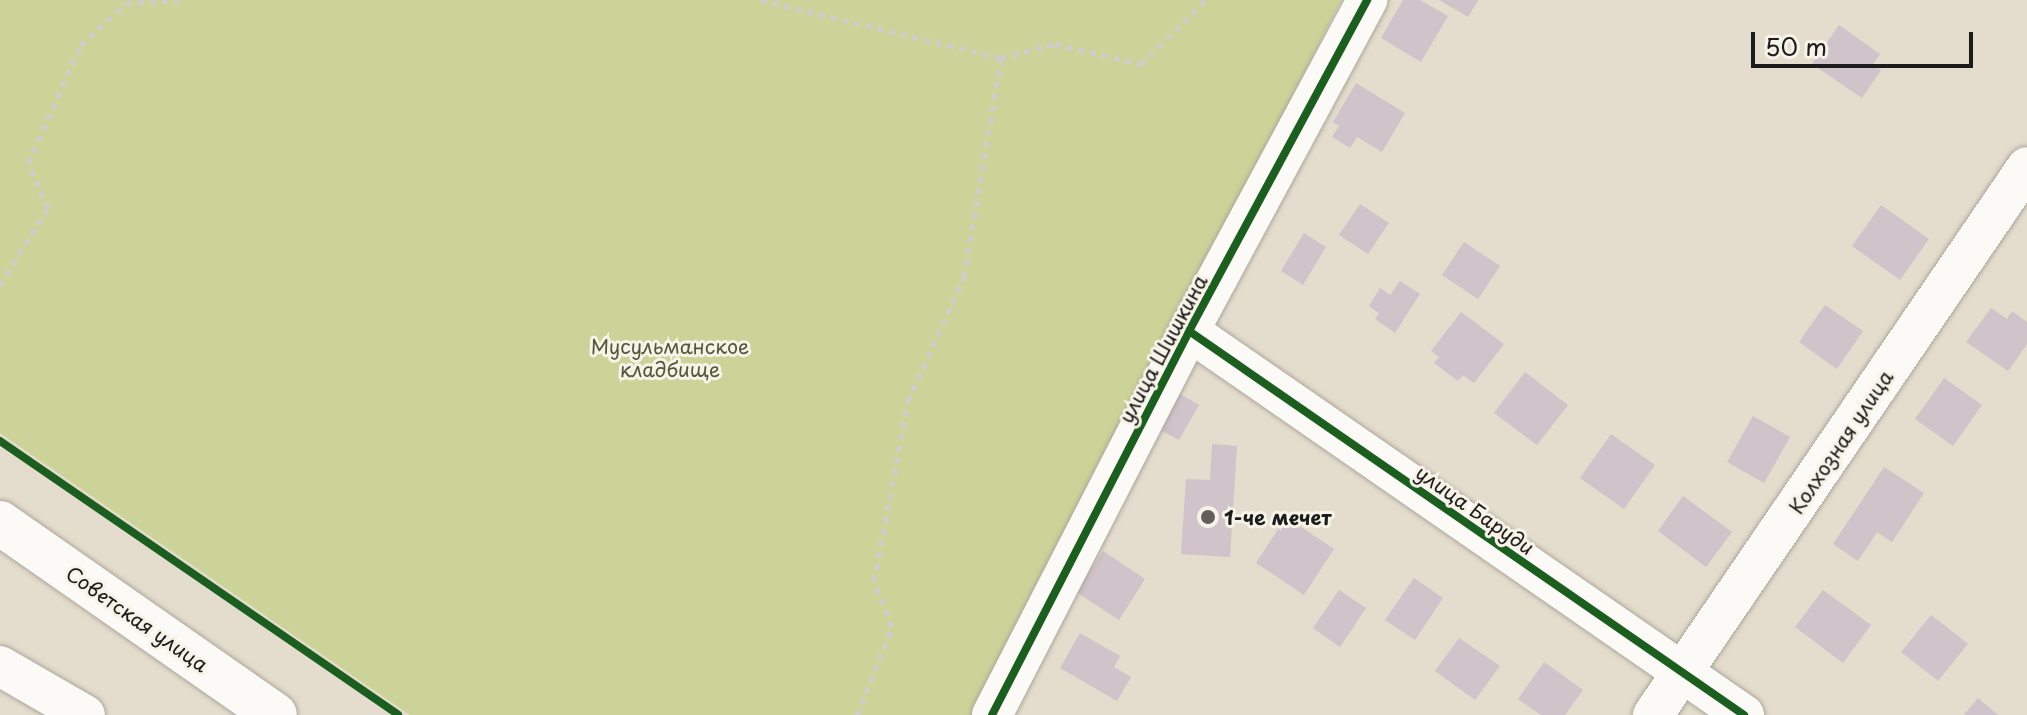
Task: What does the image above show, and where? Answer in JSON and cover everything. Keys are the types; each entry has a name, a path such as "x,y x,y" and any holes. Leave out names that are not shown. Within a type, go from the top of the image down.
{"main road":[{"name":"Советская улица","path":"0,523 275,715"}],"street":[{"name":"улица Шишкина","path":"992,715 1189,331 1367,0"},
{"name":"Колхозная улица","path":"1653,715 2027,167"},
{"name":"улица Баруди","path":"1189,331 1744,715"},
{"path":"0,666 85,715"}],"path":[{"path":"0,285 48,208 28,163 81,45 126,3 179,0"},
{"path":"761,0 1001,58 1055,44 1141,64 1206,0"},
{"path":"857,715 892,627 874,581 908,401 964,277 1001,58"}],"green space":[{"name":"Мусульманское кладбище","path":"0,0 1341,0 983,715 410,715 0,433"}],"building":[{"path":"1403,0 1420,0 1448,16 1421,62 1381,38"},
{"path":"1439,0 1478,0 1468,17"},
{"path":"1839,25 1880,54 1873,65 1881,70 1862,98 1812,64"},
{"path":"1356,83 1405,113 1382,152 1357,137 1350,148 1332,137 1339,126 1333,122"},
{"path":"1360,204 1389,223 1368,254 1339,235"},
{"path":"1881,205 1929,239 1900,280 1852,246"},
{"path":"1304,233 1326,247 1303,285 1281,271"},
{"path":"1464,242 1500,266 1478,299 1442,275"},
{"path":"1400,281 1420,294 1395,333 1375,319 1379,313 1369,306 1380,288 1390,295"},
{"path":"1825,305 1863,331 1837,369 1799,342"},
{"path":"1991,308 2007,319 2012,311 2027,322 2027,344 2008,371 1966,342"},
{"path":"1461,312 1504,344 1474,383 1463,375 1458,381 1434,363 1439,357 1431,351"},
{"path":"1525,372 1568,405 1537,445 1494,413"},
{"path":"1944,378 1982,405 1953,446 1915,419"},
{"path":"1180,394 1199,405 1179,440 1160,430"},
{"path":"1753,416 1790,437 1764,483 1727,462"},
{"path":"1611,434 1655,465 1624,509 1580,478"},
{"name":"1-че мечет","path":"1212,444 1237,446 1230,557 1181,554 1186,479 1210,480"},
{"path":"1884,467 1924,493 1892,542 1877,532 1858,561 1833,544"},
{"path":"1683,496 1732,532 1706,567 1658,531"},
{"path":"1286,517 1334,549 1304,595 1256,563"},
{"path":"1103,551 1145,579 1119,620 1076,592"},
{"path":"1414,578 1443,598 1415,640 1385,620"},
{"path":"1339,590 1366,608 1340,647 1313,628"},
{"path":"1823,590 1871,625 1843,663 1795,627"},
{"path":"1931,615 1968,644 1938,681 1901,652"},
{"path":"1080,633 1120,656 1114,667 1131,677 1117,701 1060,668"},
{"path":"1459,638 1500,666 1475,700 1435,671"},
{"path":"1544,662 1583,690 1565,715 1541,715 1518,699"},
{"path":"1978,698 1998,715 1964,715"}],"cycle path":[{"path":"992,715 1189,331 1367,0"},
{"path":"1189,331 1744,715"},
{"path":"0,441 398,715"}],"place":[{"name":"1-че мечет","path":"1208,517"}]}
